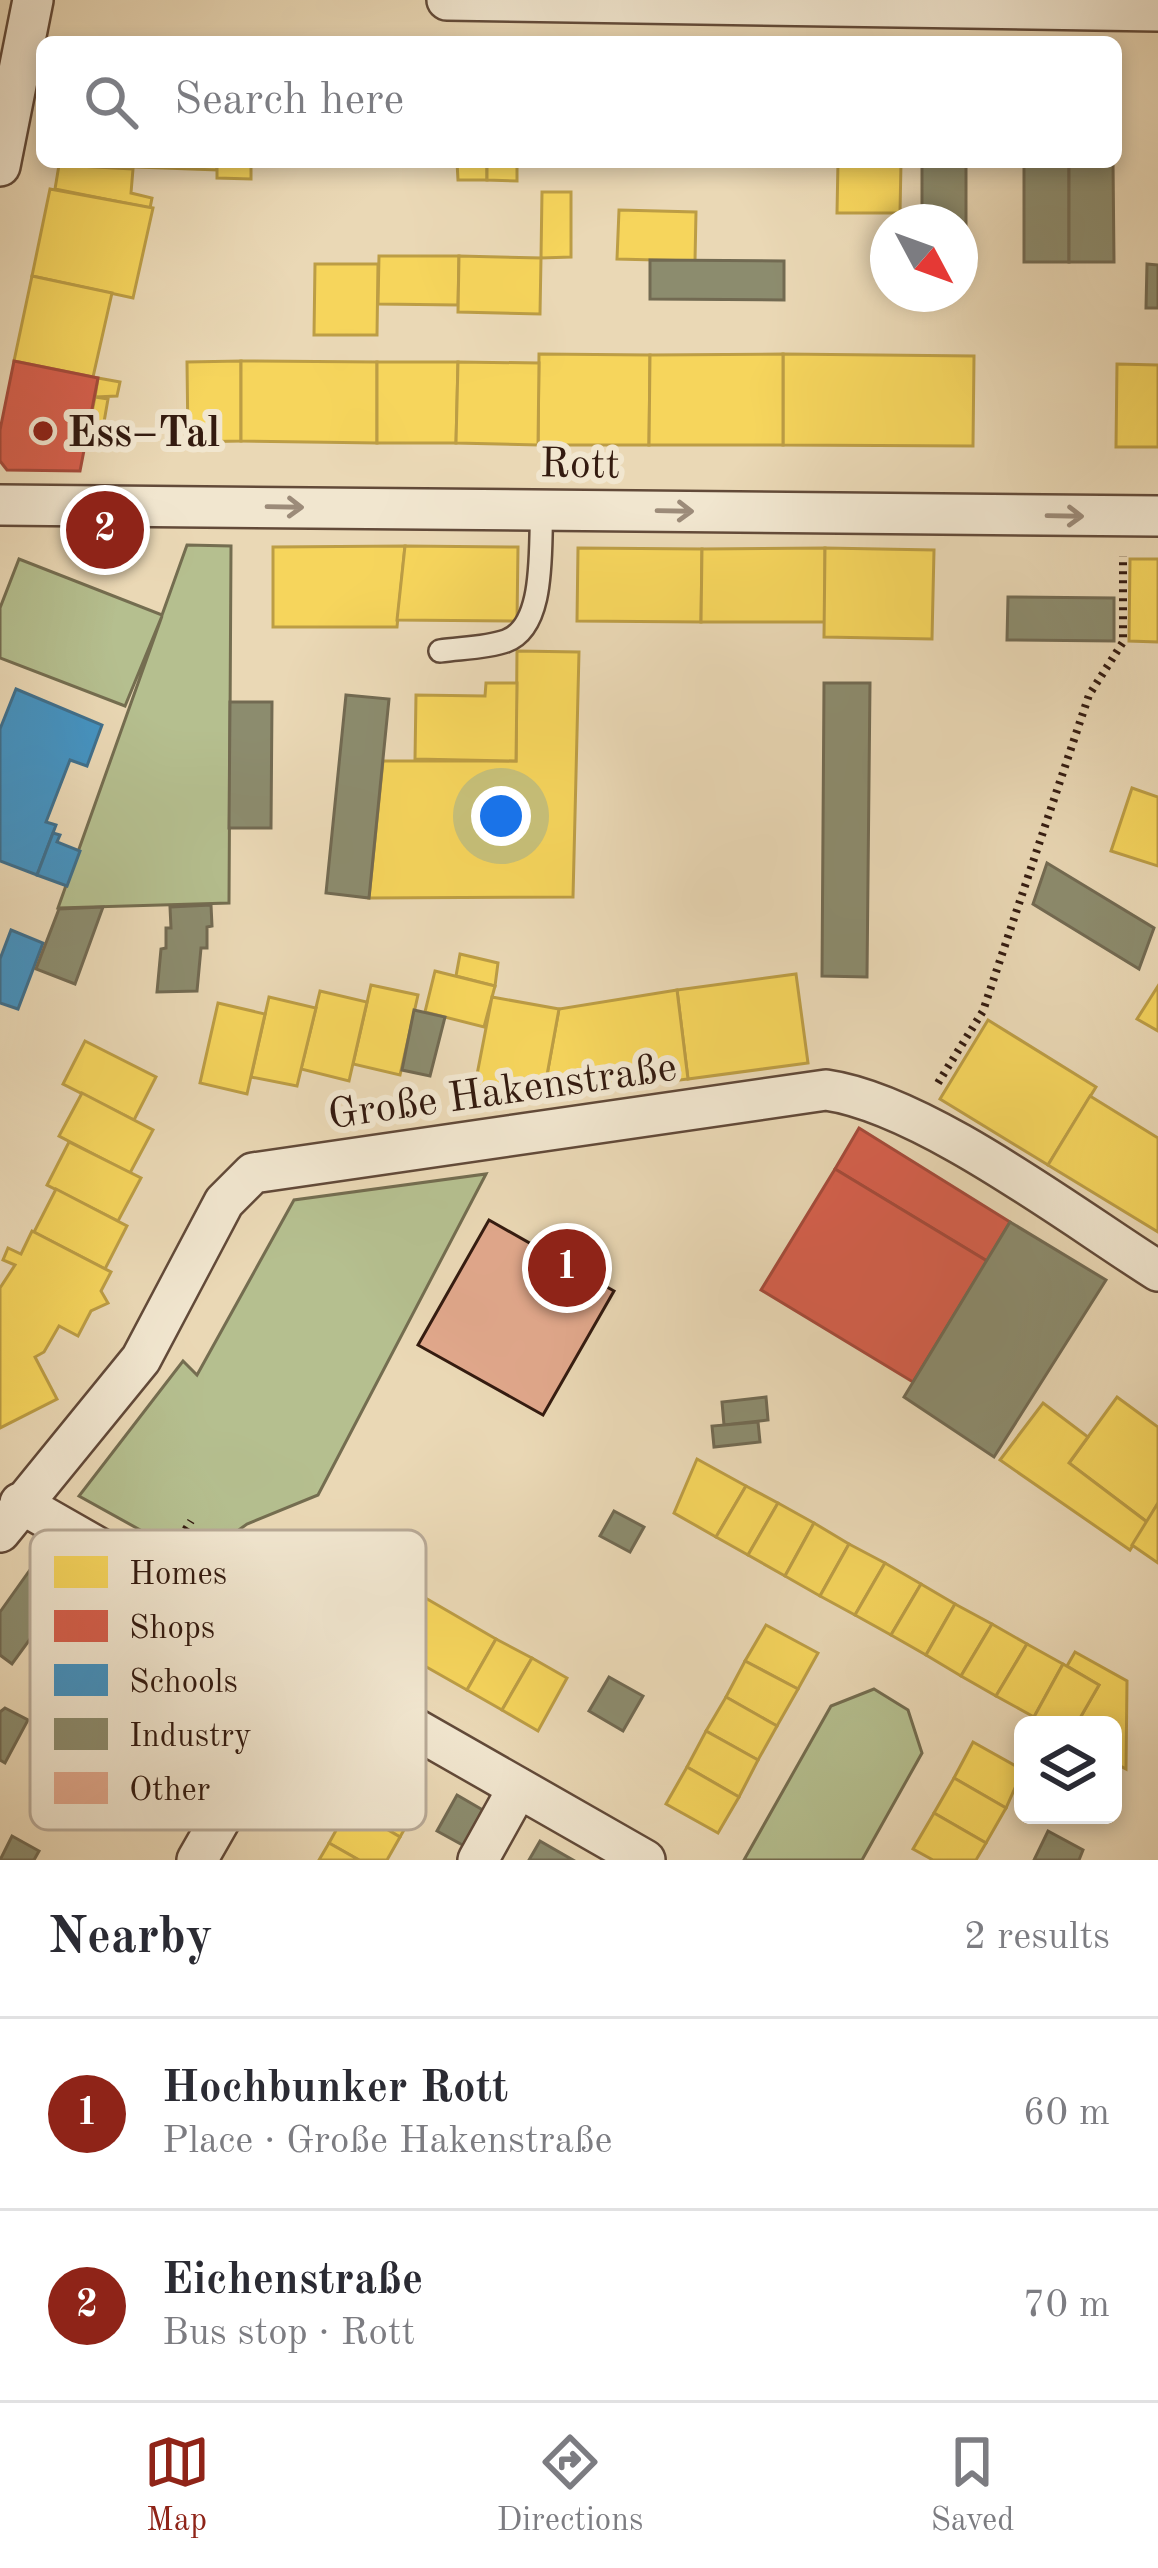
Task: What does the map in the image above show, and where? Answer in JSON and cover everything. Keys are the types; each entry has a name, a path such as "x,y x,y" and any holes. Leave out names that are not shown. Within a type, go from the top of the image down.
{"street":[{"path":"0,166 33,0"},
{"path":"447,0 1023,4 1158,11"},
{"name":"Rott","path":"0,505 1140,516"},
{"name":"Große Hakenstraße","path":"10,1518 141,1359 224,1202 253,1173 826,1090 860,1095 916,1120 1158,1270"},
{"path":"426,1736 645,1860"},
{"path":"478,1860 518,1788"},
{"path":"197,1860 214,1830"}],"lane":[{"path":"440,651 508,640 526,627 534,602 542,510"}],"path":[{"path":"916,1120 983,1011 1089,695 1123,643 1140,516"}],"green space":[{"path":"187,545 231,546 229,903 58,908 162,616 125,706 0,658 0,608 19,559 162,615"},
{"path":"486,1174 318,1495 239,1530 140,1530 79,1496 183,1361 197,1375 294,1200"},
{"path":"874,1689 908,1710 922,1753 862,1860 744,1860 831,1706"}],"building: Homes":[{"path":"58,168 133,169 131,193 152,198 150,208 55,189"},
{"path":"217,168 251,168 251,179 217,178"},
{"path":"457,168 487,168 487,180 458,180"},
{"path":"487,168 517,168 517,181 487,180"},
{"path":"838,168 901,168 900,204 870,204 870,213 837,213"},
{"path":"50,189 153,208 133,298 32,276"},
{"path":"542,192 571,192 571,257 541,258"},
{"path":"619,210 696,212 695,261 617,259"},
{"path":"379,256 459,256 458,305 378,304"},
{"path":"459,256 541,258 540,314 458,312"},
{"path":"315,264 378,264 377,335 314,335"},
{"path":"32,276 112,293 93,377 14,361"},
{"path":"539,354 650,355 649,445 538,445"},
{"path":"783,354 974,356 973,446 783,445"},
{"path":"783,354 783,445 649,445 650,355"},
{"path":"241,361 241,441 188,442 187,362"},
{"path":"241,361 377,362 377,443 241,441"},
{"path":"377,362 458,362 456,443 377,443"},
{"path":"458,362 539,363 538,445 456,443"},
{"path":"1117,364 1158,365 1158,447 1116,447"},
{"path":"98,378 120,382 117,396 95,397"},
{"path":"95,397 108,399 100,445 86,442"},
{"path":"405,546 397,627 273,627 273,547"},
{"path":"405,546 518,547 517,621 397,620"},
{"path":"578,548 702,549 701,622 577,621"},
{"path":"825,548 825,622 701,622 702,549"},
{"path":"825,548 934,550 932,639 824,637"},
{"path":"1130,559 1158,559 1158,642 1129,641"},
{"path":"517,651 579,652 573,897 369,898 383,761 516,761"},
{"path":"486,683 517,683 516,761 415,759 416,695 485,696"},
{"path":"1132,788 1158,797 1158,866 1111,851"},
{"path":"460,954 498,963 495,986 456,976"},
{"path":"435,971 495,986 484,1027 425,1012"},
{"path":"796,974 808,1063 688,1079 677,990"},
{"path":"371,985 418,995 400,1075 353,1064"},
{"path":"1158,986 1158,1031 1137,1019"},
{"path":"677,990 688,1079 543,1097 559,1009"},
{"path":"320,991 367,1002 349,1081 301,1069"},
{"path":"269,997 316,1008 297,1086 251,1077"},
{"path":"492,997 559,1009 543,1097 522,1093 521,1099 475,1085"},
{"path":"218,1003 265,1014 247,1094 200,1083"},
{"path":"988,1020 1096,1087 1048,1165 940,1099"},
{"path":"85,1041 156,1077 134,1120 63,1084"},
{"path":"82,1093 153,1130 130,1173 59,1136"},
{"path":"1090,1096 1158,1138 1158,1232 1048,1165"},
{"path":"69,1142 141,1178 118,1221 47,1185"},
{"path":"56,1189 127,1226 105,1269 34,1232"},
{"path":"32,1231 111,1272 101,1291 108,1303 91,1311 78,1336 59,1326 44,1352 35,1357 57,1399 0,1428 0,1288 15,1265 3,1260 8,1248 21,1254"},
{"path":"1117,1397 1158,1427 1158,1503 1147,1522 1069,1463"},
{"path":"1043,1403 1088,1437 1069,1463 1147,1522 1130,1550 1000,1460"},
{"path":"697,1459 746,1486 716,1537 674,1513"},
{"path":"746,1486 778,1503 748,1555 716,1537"},
{"path":"778,1503 814,1523 785,1576 748,1555"},
{"path":"1158,1503 1158,1563 1132,1545"},
{"path":"814,1523 849,1544 820,1596 785,1576"},
{"path":"849,1544 885,1563 855,1615 820,1596"},
{"path":"885,1563 921,1584 891,1635 855,1615"},
{"path":"921,1584 955,1604 926,1655 891,1635"},
{"path":"426,1598 496,1639 467,1690 426,1667"},
{"path":"955,1604 992,1624 961,1676 926,1655"},
{"path":"992,1624 1027,1644 996,1696 961,1676"},
{"path":"766,1625 818,1653 798,1689 745,1661"},
{"path":"496,1639 532,1658 502,1710 467,1690"},
{"path":"1027,1644 1063,1664 1035,1716 996,1696"},
{"path":"1075,1652 1127,1681 1126,1769 1122,1767 1122,1716 1081,1716 1099,1685 1067,1666"},
{"path":"532,1658 567,1678 538,1731 502,1710"},
{"path":"745,1661 798,1689 777,1726 726,1697"},
{"path":"1063,1664 1099,1685 1081,1716 1035,1716"},
{"path":"726,1697 777,1726 758,1760 706,1731"},
{"path":"706,1731 758,1760 739,1797 687,1767"},
{"path":"973,1742 1014,1765 1014,1790 1006,1808 954,1778"},
{"path":"687,1767 739,1797 718,1833 666,1804"},
{"path":"954,1778 1006,1808 986,1843 934,1813"},
{"path":"934,1813 986,1843 976,1860 933,1860 913,1849"},
{"path":"336,1830 388,1830 400,1837 387,1860 359,1860 329,1843"},
{"path":"329,1843 359,1860 319,1860"}],"building: Shops":[{"path":"14,361 98,378 80,471 7,470 0,461 0,430"},
{"path":"859,1128 1010,1222 987,1261 835,1169"},
{"path":"835,1169 987,1261 913,1382 761,1290"}],"building: Schools":[{"path":"16,689 102,725 87,766 70,760 46,822 56,825 37,875 0,861 0,729"},
{"path":"53,833 60,835 57,842 80,851 67,886 37,875"},
{"path":"11,930 43,943 18,1009 0,1003 0,959"}],"building: Industry":[{"path":"922,168 966,168 966,204 922,204"},
{"path":"1024,168 1069,168 1069,262 1024,262"},
{"path":"1069,168 1113,168 1114,262 1069,262"},
{"path":"650,260 784,261 784,300 650,299"},
{"path":"1147,264 1158,265 1158,308 1146,308"},
{"path":"1008,597 1114,598 1114,641 1007,640"},
{"path":"824,683 870,683 867,977 822,976"},
{"path":"346,695 389,699 369,898 326,893"},
{"path":"230,702 272,702 271,828 229,828"},
{"path":"1047,863 1154,928 1139,969 1033,904"},
{"path":"211,905 212,926 207,927 207,948 201,948 197,991 157,992 161,949 166,948 166,928 171,928 170,907"},
{"path":"103,907 75,984 36,969 59,909"},
{"path":"414,1010 445,1017 430,1076 402,1070"},
{"path":"1010,1222 1106,1280 994,1457 904,1397"},
{"path":"766,1397 768,1420 724,1425 722,1402"},
{"path":"758,1422 760,1442 714,1447 712,1426"},
{"path":"614,1511 644,1527 630,1552 600,1536"},
{"path":"30,1570 30,1639 12,1664 0,1655 0,1612"},
{"path":"609,1677 643,1696 623,1731 589,1711"},
{"path":"5,1708 28,1720 5,1763 0,1760 0,1712"},
{"path":"457,1795 488,1813 468,1848 437,1831"},
{"path":"1048,1831 1083,1850 1079,1860 1034,1860"},
{"path":"12,1836 39,1851 34,1860 0,1860"},
{"path":"540,1841 573,1860 529,1860"}],"building: Other":[{"path":"489,1220 614,1291 543,1415 418,1345"}],"place":[{"name":"Ess–Tal","path":"43,431"},
{"name":"Eichenstraße","path":"105,530"},
{"name":"Hochbunker Rott","path":"567,1268"}]}
